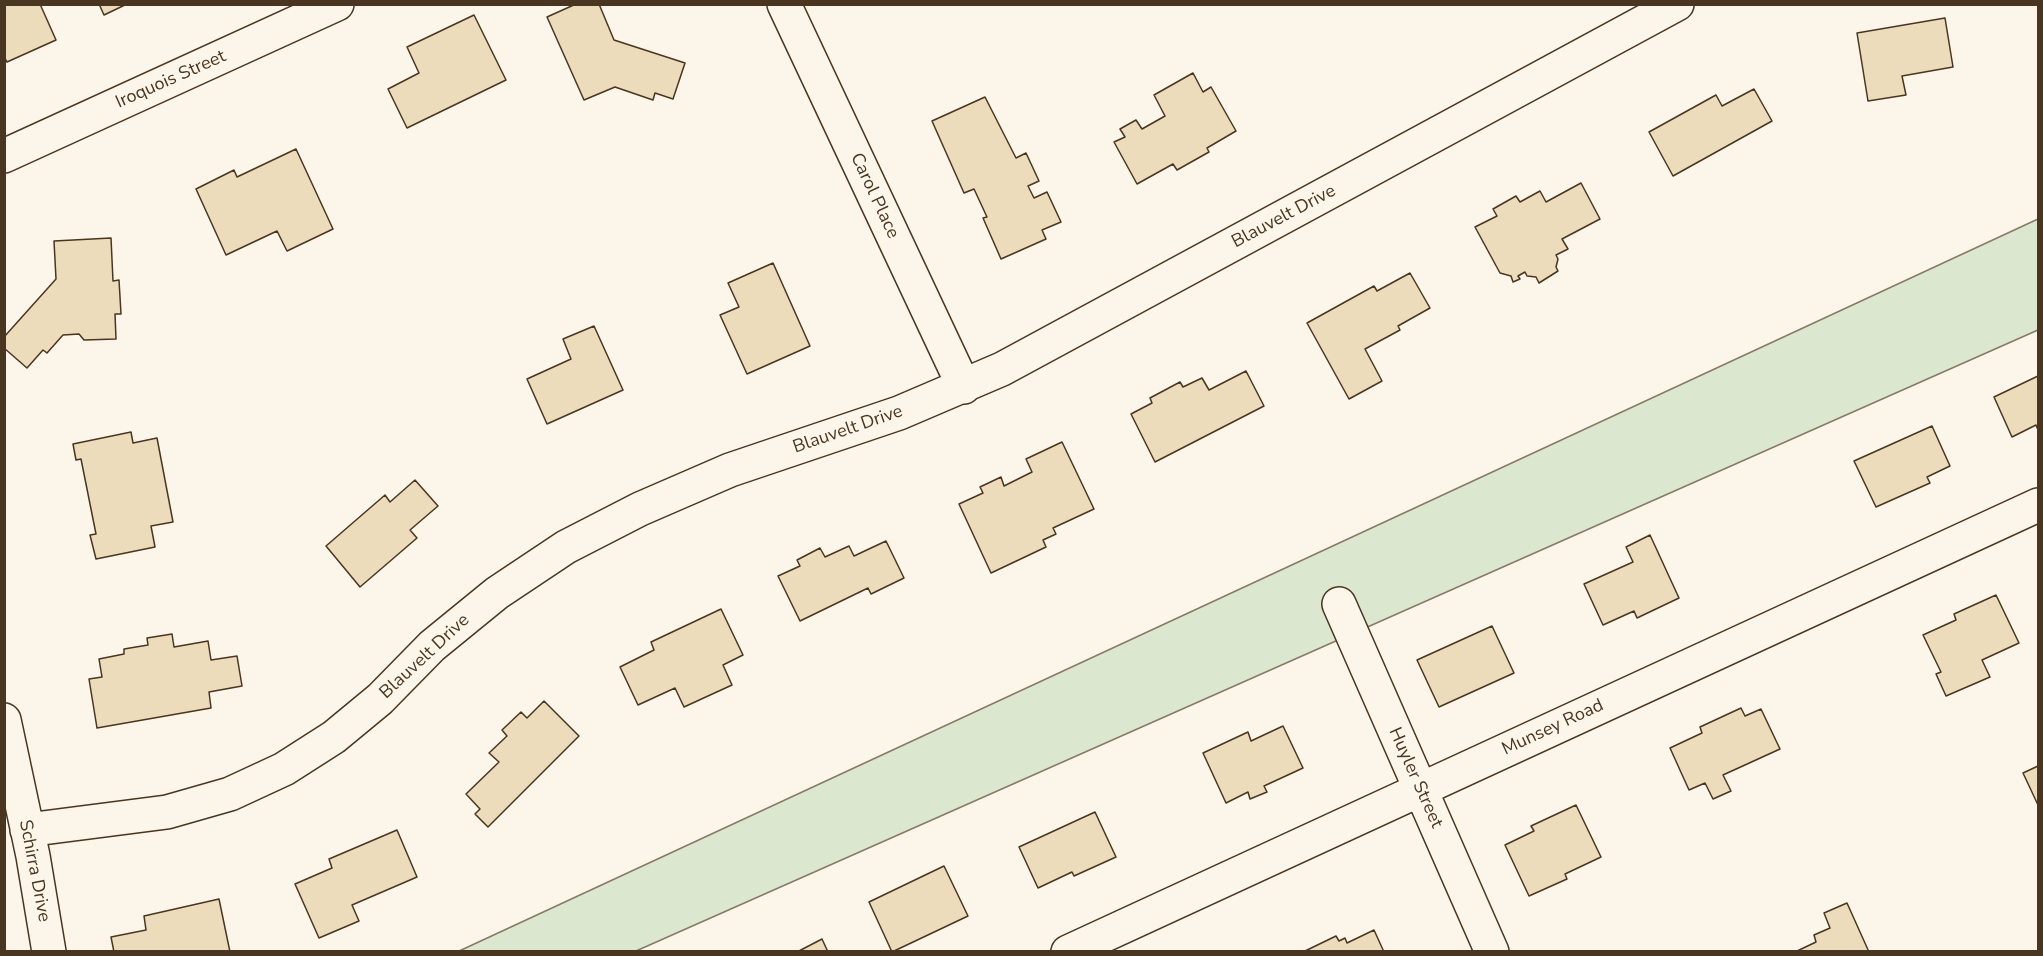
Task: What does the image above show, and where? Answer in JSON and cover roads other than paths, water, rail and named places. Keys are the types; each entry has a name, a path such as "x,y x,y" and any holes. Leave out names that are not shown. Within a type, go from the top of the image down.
{"street":[{"name":"Iroquois Street","path":"4,156 337,4"},
{"name":"Carol Place","path":"784,4 964,387"},
{"name":"Blauvelt Drive","path":"27,830 167,812 230,794 284,769 334,738 380,699 432,646 497,593 566,547 640,509 730,470 899,413 964,387 1062,338 1677,4"},
{"name":"Munsey Road","path":"1068,951 2038,505"},
{"name":"Huyler Street","path":"1339,604 1492,951"},
{"name":"Schirra Drive","path":"4,720 33,856 49,951"}]}
